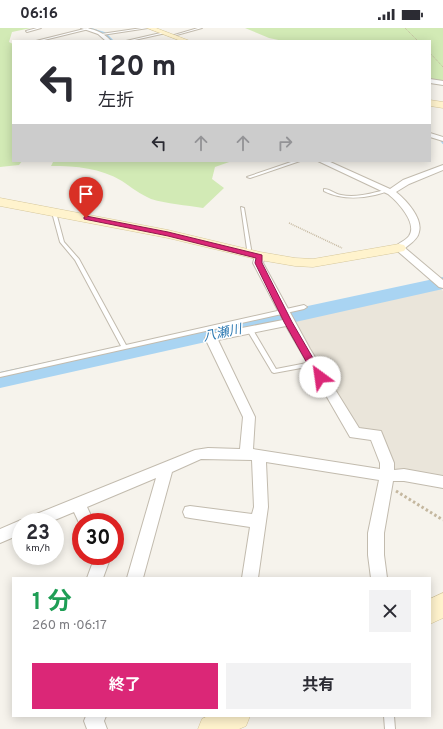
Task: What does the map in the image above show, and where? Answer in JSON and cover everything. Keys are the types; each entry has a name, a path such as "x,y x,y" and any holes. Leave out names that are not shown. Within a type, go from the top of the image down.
{"street":[{"path":"148,28 184,40"},
{"path":"85,29 102,34 108,40"},
{"path":"431,81 443,83"},
{"path":"431,103 443,106"},
{"path":"431,135 443,138"},
{"path":"0,202 168,234 260,256 305,263 399,248 413,236 415,228 410,213 398,197 390,191 324,162"},
{"path":"390,191 406,182 443,167"},
{"path":"399,248 440,282"},
{"path":"260,256 258,263 312,364 355,433 376,435 387,463 386,480 376,533 376,555 379,577"},
{"path":"250,577 261,507 252,455 249,417 211,338 250,330 286,317"},
{"path":"56,513 166,467 208,452 252,455 386,480 404,475 443,482"},
{"path":"135,577 166,467"},
{"path":"78,504 82,513"},
{"path":"190,512 259,522"},
{"path":"0,536 12,531"},
{"path":"95,577 100,565"},
{"path":"431,611 443,605"},
{"path":"96,717 94,721 97,729"},
{"path":"212,729 234,717"}],"lane":[{"path":"27,31 40,28"},
{"path":"102,34 148,28"},
{"path":"172,36 200,28"},
{"path":"41,40 85,29"},
{"path":"132,40 164,33"},
{"path":"249,178 295,162"},
{"path":"324,190 335,194 358,198 390,191"},
{"path":"242,208 249,249 247,253"},
{"path":"57,212 55,216 62,242 77,259 124,346"},
{"path":"0,374 124,346 214,328 286,317 304,307"},
{"path":"250,330 274,371 312,364"},
{"path":"389,717 390,729"}],"path":[{"path":"405,28 417,40"},
{"path":"431,54 443,67"},
{"path":"290,223 356,256"},
{"path":"386,480 433,516 443,520"}],"shaded area":[{"path":"441,289 443,291 443,479 398,472 392,469 379,432 356,430 292,320"}],"green space":[{"path":"0,28 31,28 12,32 9,42 12,44 12,162 21,162 19,165 0,167"},
{"path":"245,28 443,28 443,82 435,84 431,82 431,40 278,40 269,38"},
{"path":"53,162 229,162 215,167 212,179 224,188 203,208 151,199 122,181 105,173 79,167 51,166"}],"waterway":[{"path":"89,28 105,33"},
{"path":"107,35 112,40"},
{"name":"八瀬川","path":"0,380 443,283"}],"route":[{"path":"86,218 168,234 260,256 258,263 288,322 320,377"}]}
